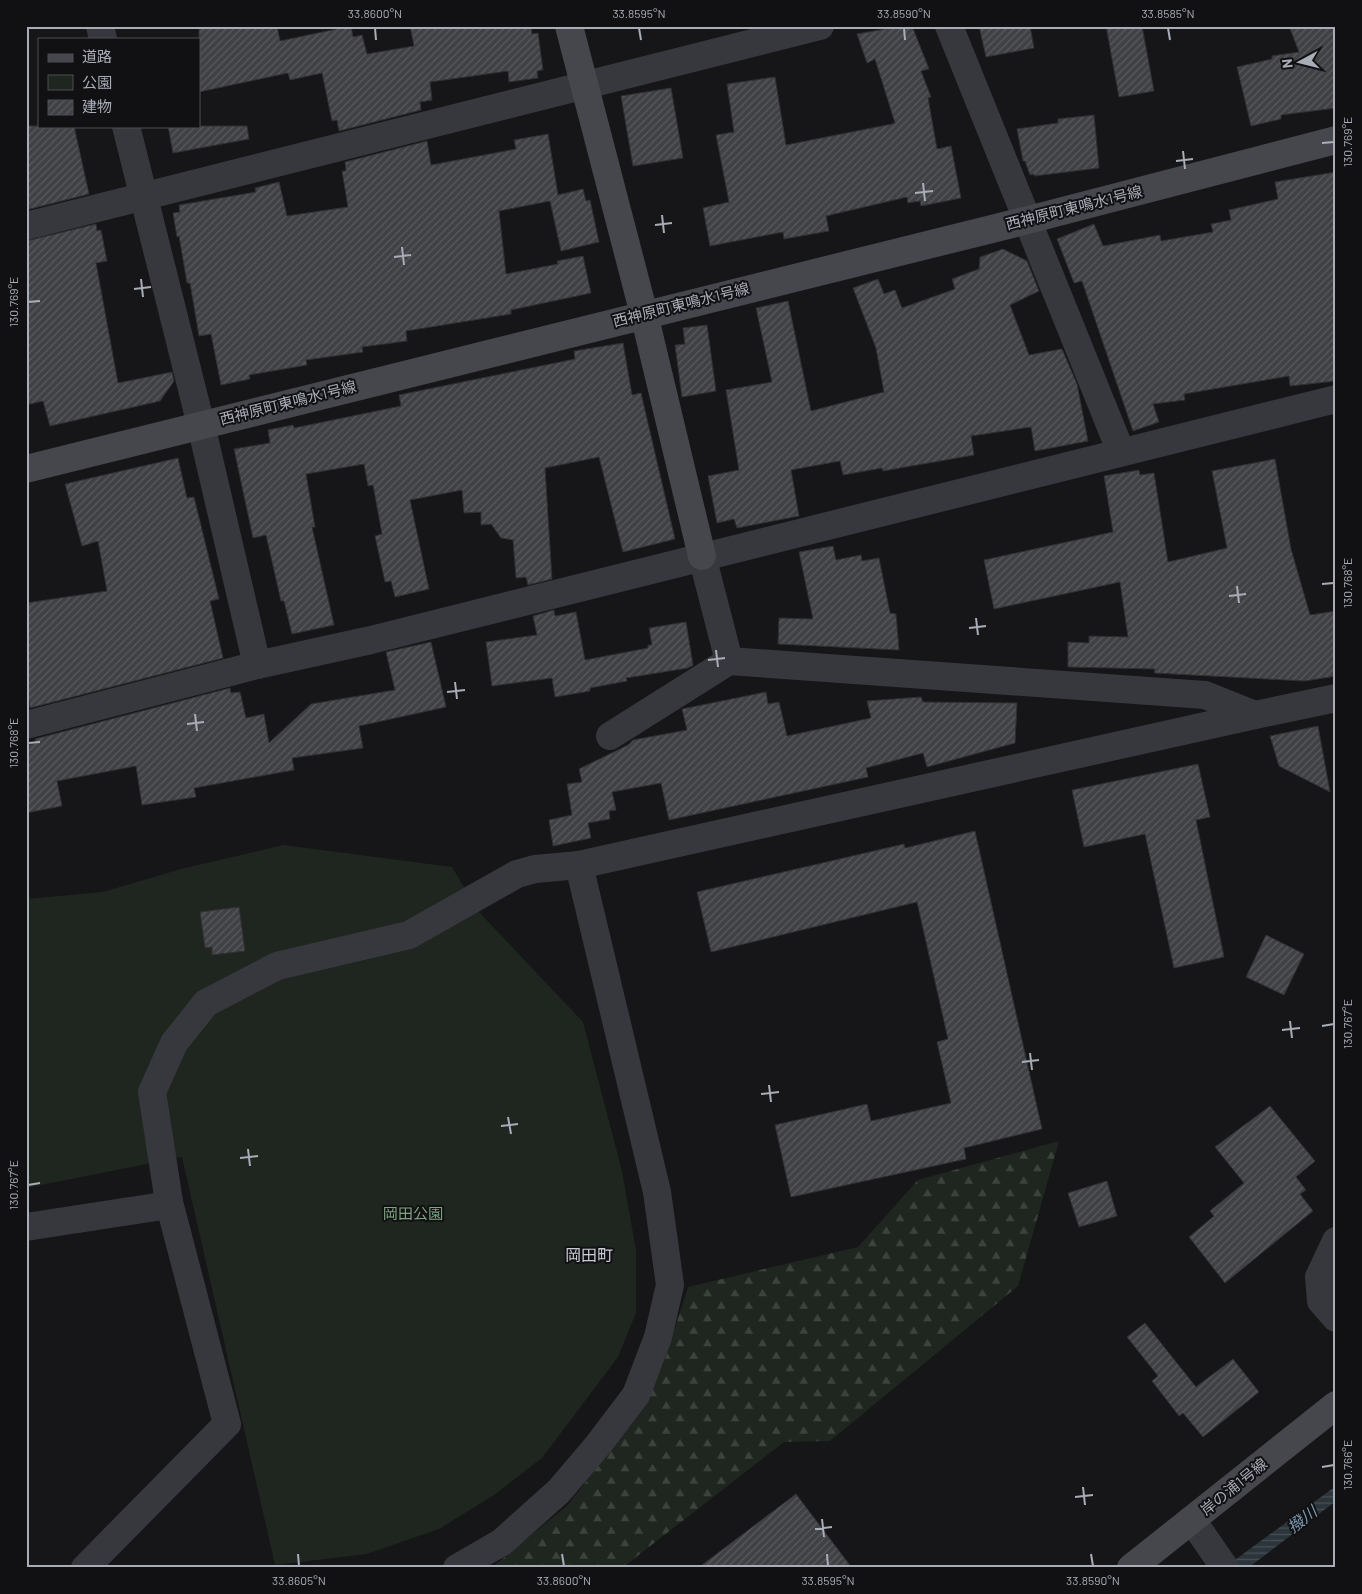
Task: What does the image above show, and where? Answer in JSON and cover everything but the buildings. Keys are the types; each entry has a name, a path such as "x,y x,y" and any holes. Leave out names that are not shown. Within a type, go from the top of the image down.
{"street":[{"path":"569,26 644,314 729,661"},
{"path":"26,226 820,26"},
{"path":"949,26 1121,452"},
{"path":"127,128 201,424 257,665"},
{"name":"西神原町東鳴水1号線","path":"26,469 1028,220 1336,140"},
{"path":"26,724 257,665 371,640 1336,399"},
{"path":"610,736 729,661 1205,695 1255,715"},
{"path":"85,1568 227,1424 169,1202 152,1092 174,1043 206,1003 277,966 409,935 517,874 535,868 579,865 1336,698"},
{"path":"457,1568 502,1542 559,1491 598,1445 636,1395 658,1338 670,1285 657,1192 579,865"},
{"path":"26,1227 156,1207 169,1202"},
{"path":"1336,1241 1320,1278 1321,1301 1336,1318"},
{"name":"岸の浦1号線","path":"1131,1568 1336,1405"},
{"path":"1192,1520 1218,1558"}],"green space":[{"name":"岡田公園","path":"284,845 452,867 479,912 583,1022 622,1171 636,1250 636,1313 618,1357 542,1458 494,1495 439,1529 367,1554 275,1565 182,1157 26,1188 26,899 103,892 181,869"},
{"path":"1059,1141 1018,1286 830,1441 784,1442 622,1568 491,1568 567,1506 645,1405 664,1362 688,1287 858,1247 918,1180"}],"water":[{"name":"撥川","path":"1336,1486 1336,1501 1248,1568 1224,1568"}],"district":[{"name":"岡田町","path":"589,1255"}]}
